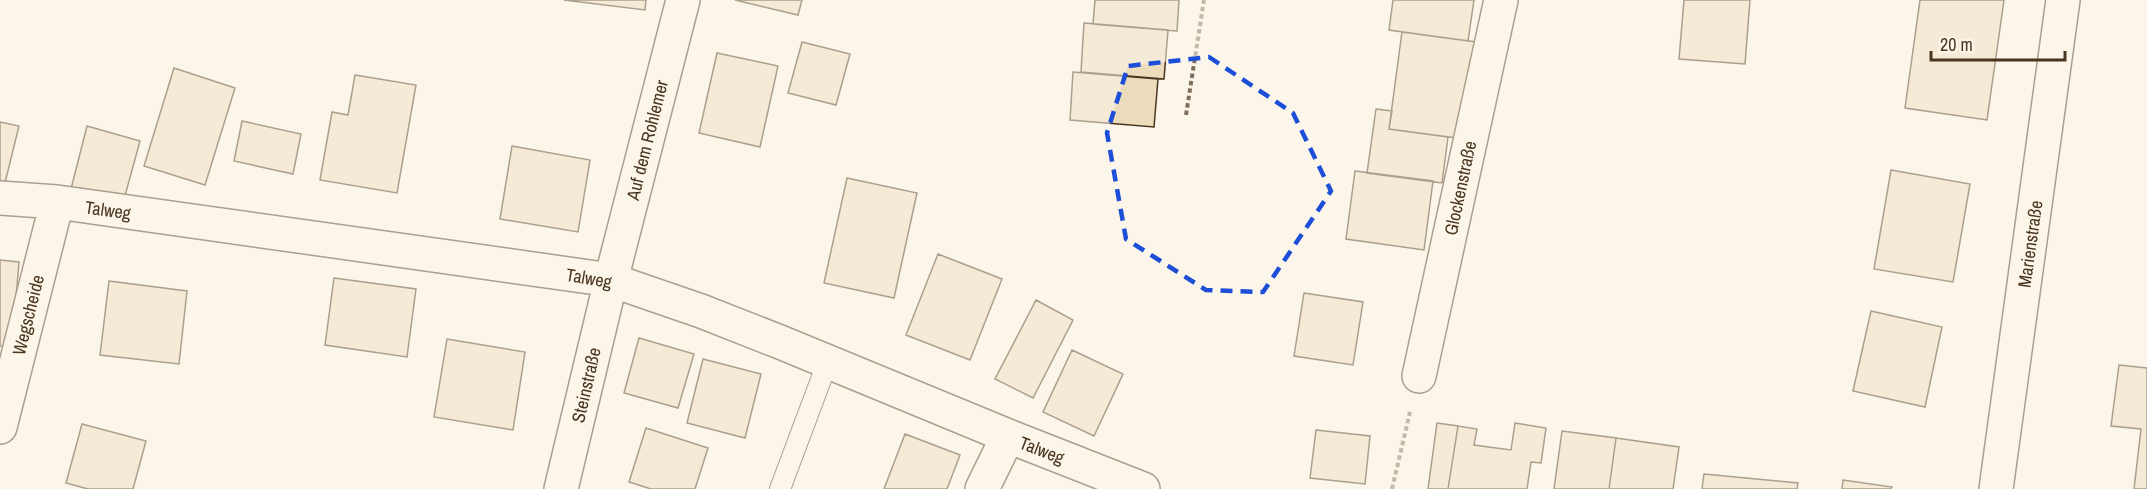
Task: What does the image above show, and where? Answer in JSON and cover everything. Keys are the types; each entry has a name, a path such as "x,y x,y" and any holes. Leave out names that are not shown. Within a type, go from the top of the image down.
{"street":[{"name":"Auf dem Rohlemer","path":"611,280 683,0"},
{"name":"Glockenstraße","path":"1419,376 1501,0"},
{"name":"Marienstraße","path":"1996,489 2063,0"},
{"name":"Talweg","path":"0,198 57,202 611,280 701,311 1143,489"},
{"name":"Wegscheide","path":"0,427 57,202"},
{"name":"Steinstraße","path":"561,489 611,280"},
{"path":"982,489 1008,436"}],"lane":[{"path":"780,489 828,361"}],"path":[{"path":"1186,115 1204,0"},
{"path":"1392,489 1419,376"}],"highlighted area":[{"path":"1209,57 1293,113 1331,191 1263,292 1206,290 1126,239 1107,133 1128,66"}],"building":[{"path":"564,0 646,0 645,10"},
{"path":"735,0 802,0 798,15"},
{"path":"1095,0 1179,0 1177,31 1093,24"},
{"path":"1393,0 1474,0 1468,41 1389,30"},
{"path":"1684,0 1750,0 1745,64 1679,59"},
{"path":"1920,0 2004,0 1987,120 1905,108"},
{"path":"1084,23 1168,30 1164,79 1081,72"},
{"path":"1402,32 1476,42 1464,139 1389,129"},
{"path":"802,42 850,54 836,105 788,93"},
{"path":"717,53 778,66 760,147 699,133"},
{"path":"174,68 235,88 205,185 144,166"},
{"path":"1073,72 1158,79 1154,127 1070,120"},
{"path":"355,75 416,85 397,193 320,180 332,112 348,115"},
{"path":"1376,109 1392,111 1389,129 1448,137 1442,183 1367,173"},
{"path":"242,121 301,134 293,174 234,161"},
{"path":"0,122 19,126 3,191 0,190"},
{"path":"87,126 140,141 123,203 71,189"},
{"path":"512,146 590,160 578,232 500,219"},
{"path":"1891,170 1970,184 1953,282 1874,269"},
{"path":"1355,171 1433,181 1424,250 1346,239"},
{"path":"847,178 917,193 894,298 824,283"},
{"path":"938,254 1002,279 970,360 906,335"},
{"path":"0,260 19,262 12,347 0,346"},
{"path":"334,278 416,289 407,357 325,345"},
{"path":"109,281 187,291 179,364 100,355"},
{"path":"1304,293 1363,302 1353,365 1294,356"},
{"path":"1036,300 1073,320 1033,398 995,379"},
{"path":"1871,311 1942,327 1925,407 1853,391"},
{"path":"639,338 694,354 678,408 624,393"},
{"path":"447,339 525,352 513,430 434,417"},
{"path":"1072,350 1123,374 1094,436 1043,412"},
{"path":"703,359 761,374 745,438 687,423"},
{"path":"2119,365 2147,368 2147,489 2134,489 2141,429 2111,426"},
{"path":"1437,423 1458,426 1448,489 1428,489"},
{"path":"1515,423 1546,428 1541,463 1531,462 1527,489 1448,489 1458,426 1477,429 1474,445 1511,450"},
{"path":"82,424 146,441 133,489 88,489 66,483"},
{"path":"646,428 708,448 695,489 651,489 629,482"},
{"path":"1316,430 1370,436 1365,484 1310,478"},
{"path":"1562,431 1616,438 1609,489 1554,489"},
{"path":"905,434 960,455 947,489 884,489"},
{"path":"1616,438 1679,447 1673,489 1609,489"},
{"path":"1704,474 1798,483 1797,489 1702,489"},
{"path":"1843,480 1892,487 1891,489 1842,489"}]}
